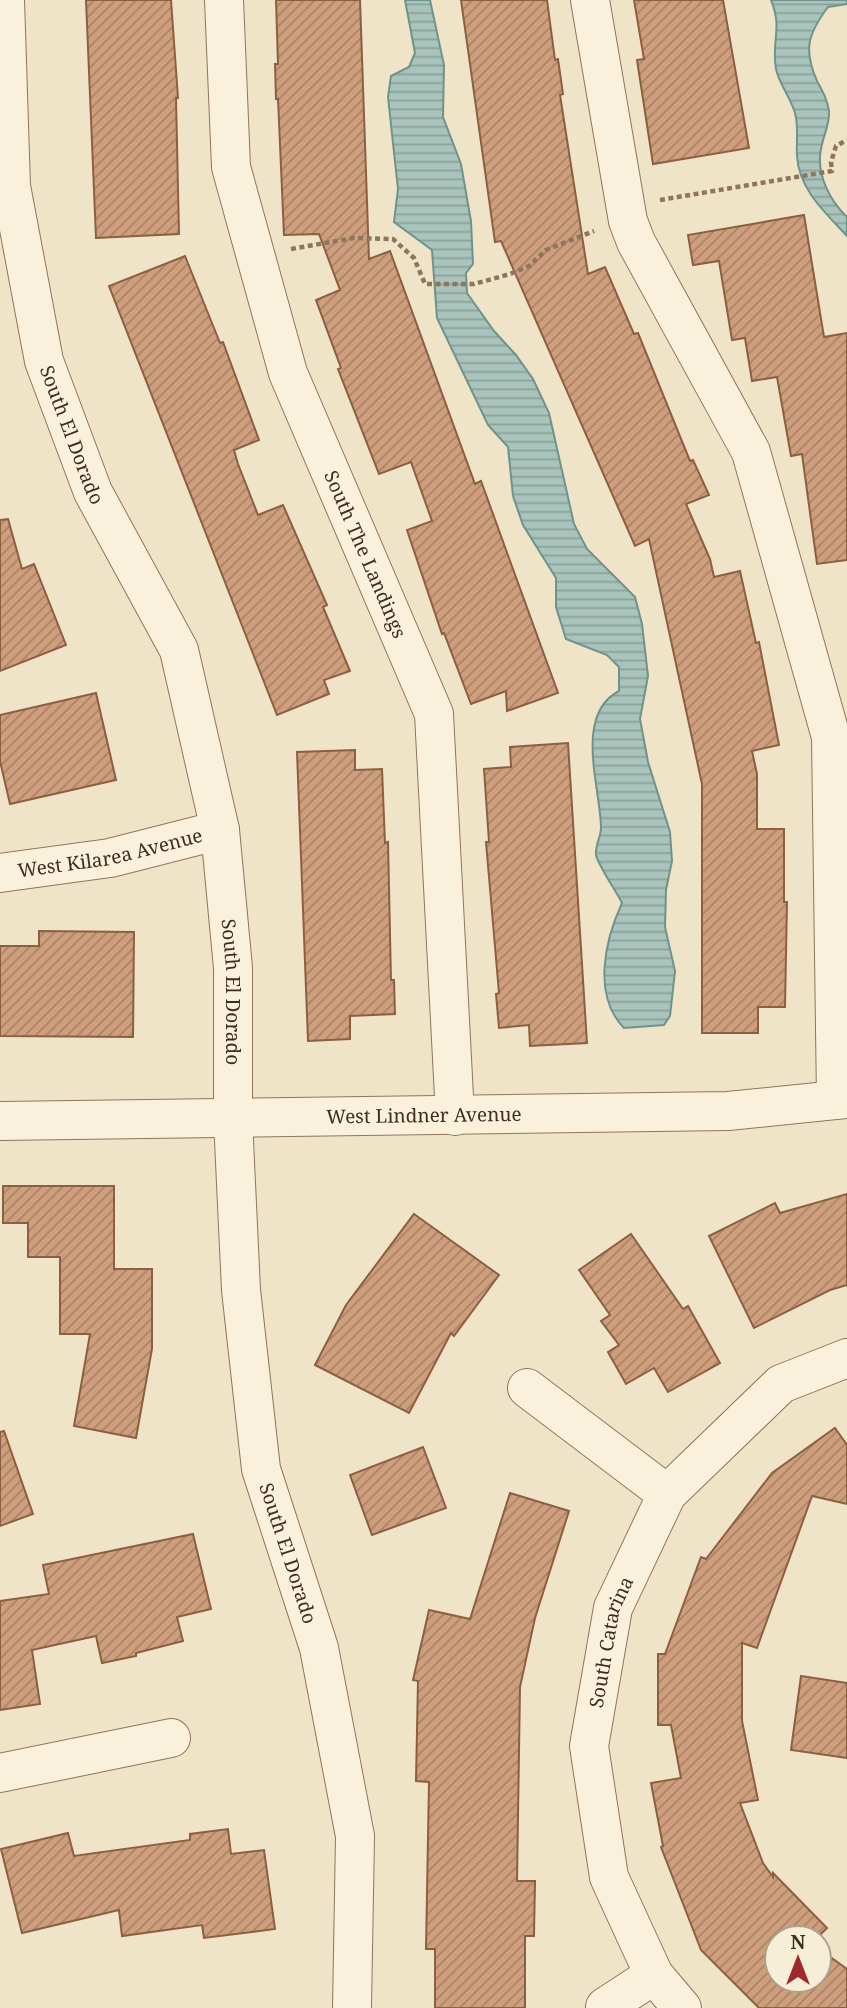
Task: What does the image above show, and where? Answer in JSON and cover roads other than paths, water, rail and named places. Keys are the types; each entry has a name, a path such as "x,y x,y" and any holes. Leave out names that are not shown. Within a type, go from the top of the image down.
{"street":[{"name":"South El Dorado","path":"5,0 11,186 44,361 93,492 179,650 220,830 233,968 233,1119 241,1290 261,1469 318,1648 355,1836 352,2008"},
{"name":"South The Landings","path":"225,0 231,167 288,373 434,714 455,1116"},
{"path":"590,0 626,213 636,242 751,453 831,737 841,1100"},
{"name":"West Kilarea Avenue","path":"0,873 110,858 220,830"},
{"name":"West Lindner Avenue","path":"0,1121 728,1111 841,1100"},
{"name":"South Catarina","path":"682,2008 654,1975 609,1877 589,1746 613,1608 667,1494 781,1384 847,1358"},
{"path":"527,1388 667,1494"},
{"path":"0,1773 171,1738"},
{"path":"605,2007 654,1975"}],"water":[{"path":"405,0 430,0 444,65 443,117 461,164 471,221 473,264 466,273 467,293 533,379 549,413 574,524 587,549 635,597 642,624 648,676 640,719 648,762 670,832 672,861 666,890 665,927 675,971 670,1016 664,1025 624,1028 614,1015 605,984 607,950 622,903 596,855 601,828 593,735 597,717 605,702 619,691 619,667 607,655 566,639 556,607 556,578 523,525 513,496 508,447 488,425 437,318 432,250 394,222 398,189 388,97 391,76 409,67 415,53"},
{"path":"771,0 847,0 847,4 828,7 812,34 809,51 813,70 829,111 820,158 822,177 835,203 847,217 847,236 822,210 808,190 799,168 795,113 776,69 777,27"}]}
